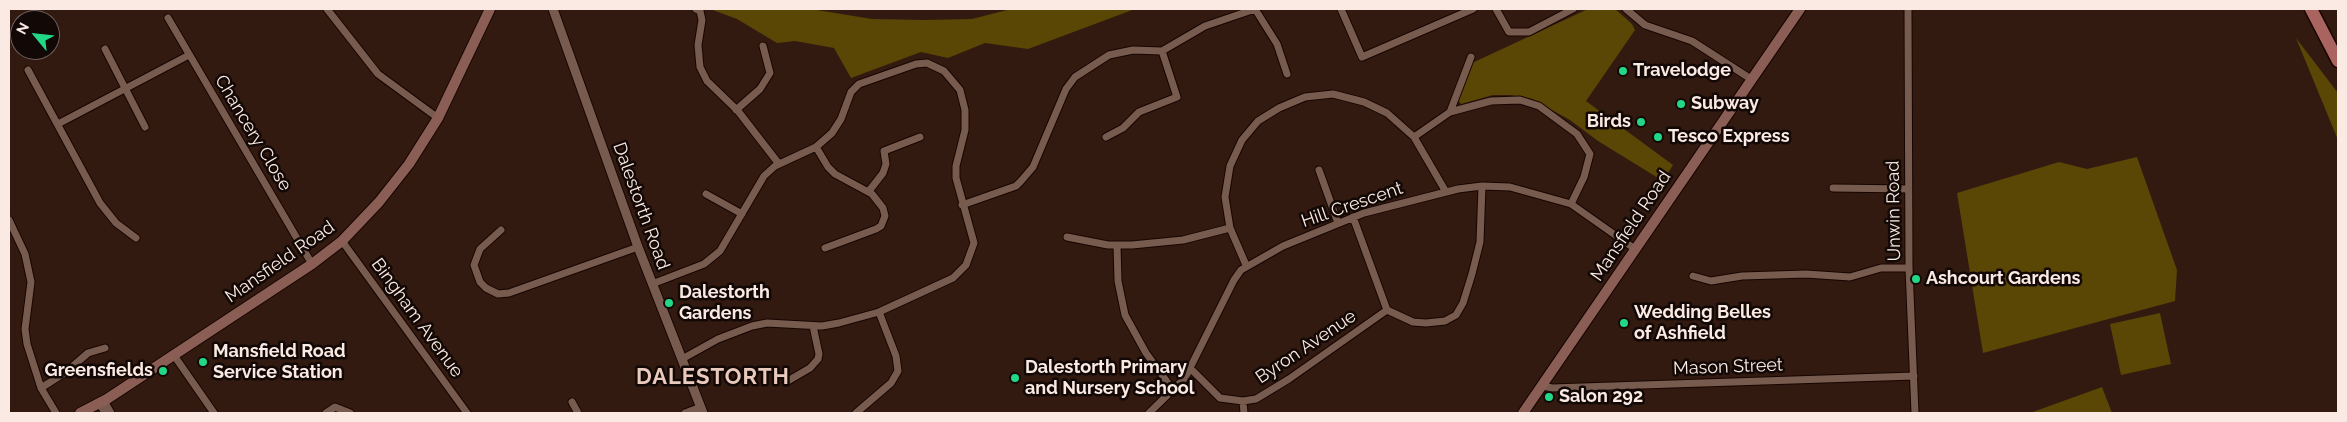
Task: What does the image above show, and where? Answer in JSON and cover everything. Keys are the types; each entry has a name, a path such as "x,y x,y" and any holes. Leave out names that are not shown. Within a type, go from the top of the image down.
{"highway":[{"path":"2311,9 2338,61"},
{"path":"2328,39 2338,47"}],"main road":[{"name":"Mansfield Road","path":"80,413 101,402 312,264 342,241 379,202 409,164 438,118 490,9"},
{"name":"Mansfield Road","path":"1524,413 1800,9"}],"street":[{"path":"327,9 378,74 438,118"},
{"name":"Dalestorth Road","path":"553,9 638,247 702,410"},
{"path":"696,9 700,11 702,20 698,45 700,67 706,82 736,110 779,164"},
{"path":"1341,9 1362,57 1473,9"},
{"path":"1449,9 1453,18"},
{"path":"1496,9 1509,32 1529,32 1573,9"},
{"path":"1626,9 1645,25 1692,40 1751,79"},
{"name":"Unwin Road","path":"1908,9 1909,268 1915,413"},
{"path":"962,205 1016,186 1028,174 1042,148 1059,101 1075,77 1109,55 1133,50 1162,51 1205,26 1255,10 1276,44 1287,74"},
{"name":"Chancery Close","path":"168,18 312,264"},
{"path":"736,110 764,84 770,73 763,46"},
{"path":"105,49 145,127"},
{"path":"1106,138 1123,128 1139,112 1177,97 1162,51"},
{"path":"58,124 189,55"},
{"path":"1450,112 1471,57"},
{"path":"652,284 704,264 720,251 764,176 779,164 816,148 832,133 841,119 850,92 859,84 916,64 927,63 944,71 960,90 965,110 965,130 956,166 956,178 974,244 966,266 953,278 879,312 839,323 813,326 767,323 752,326 718,339 682,360"},
{"path":"28,70 100,203 116,222 136,238"},
{"path":"1246,266 1230,228 1225,197 1230,166 1242,140 1258,121 1279,108 1305,97 1333,94 1364,102 1387,113 1414,136 1446,192"},
{"path":"1414,136 1450,112 1491,101 1513,100 1539,106 1577,134 1590,154 1584,177 1570,204"},
{"path":"869,191 883,173 886,164 884,151 920,137"},
{"path":"816,148 828,167 835,174 869,191 883,208 885,216 881,226 825,248"},
{"path":"1319,170 1338,223"},
{"path":"1353,217 1387,310 1414,322 1445,321 1456,315 1463,303 1480,242 1482,186"},
{"name":"Hill Crescent","path":"1149,413 1185,378 1234,280 1246,266 1283,246 1353,217 1400,202 1446,192 1482,186 1510,188 1570,204 1635,249"},
{"path":"1833,188 1908,189"},
{"path":"706,194 742,214"},
{"path":"9,220 25,254 31,282 25,329 27,344 41,388 56,413"},
{"path":"1067,238 1118,246 1183,240 1230,228"},
{"path":"501,230 480,249 474,265 480,282 486,288 498,294 509,293 638,247"},
{"name":"Bingham Avenue","path":"342,241 467,413"},
{"path":"1118,246 1118,281 1125,315 1146,353 1173,390"},
{"path":"1693,276 1711,281 1742,276 1770,275 1806,274 1850,277 1882,268 1909,268"},
{"name":"Byron Avenue","path":"1190,368 1220,398 1244,402 1256,399 1289,379 1387,310"},
{"path":"856,413 891,383 898,371 896,356 879,312"},
{"path":"786,382 810,368 818,359 819,354 813,326"},
{"path":"41,388 66,372 88,353 105,348"},
{"path":"173,354 214,413"},
{"name":"Mason Street","path":"1543,386 1552,388 1914,376"},
{"path":"101,402 105,413"},
{"path":"101,402 111,413"},
{"path":"572,402 578,413"},
{"path":"1244,402 1244,413"},
{"path":"326,413 335,407 350,413"},
{"path":"685,413 702,410"}],"shaded area":[{"path":"710,9 811,9 872,19 925,20 972,19 1011,9 1135,9 1028,49 985,43 948,58 921,52 851,78 834,48 795,41 777,43 737,19"},
{"path":"1588,9 1615,9 1632,24 1635,30 1586,101 1673,165 1663,181 1598,141 1570,120 1532,99 1510,95 1493,95 1461,104 1458,100 1472,63"},
{"path":"2296,38 2338,93 2338,140"},
{"path":"2137,157 2177,270 2175,301 1983,353 1957,193 2059,162 2087,169"},
{"path":"2160,313 2171,364 2121,375 2110,324"},
{"path":"2102,387 2112,413 2030,413"}],"place":[{"name":"Travelodge","path":"1623,71"},
{"name":"Subway","path":"1681,104"},
{"name":"Birds","path":"1641,122"},
{"name":"Tesco Express","path":"1658,137"},
{"name":"Ashcourt Gardens","path":"1916,279"},
{"name":"Dalestorth Gardens","path":"669,303"},
{"name":"Wedding Belles of Ashfield","path":"1624,323"},
{"name":"Mansfield Road Service Station","path":"203,362"},
{"name":"Greensfields","path":"163,371"},
{"name":"Dalestorth Primary and Nursery School","path":"1015,378"},
{"name":"Salon 292","path":"1549,397"}],"district":[{"name":"DALESTORTH","path":"713,377"}]}
